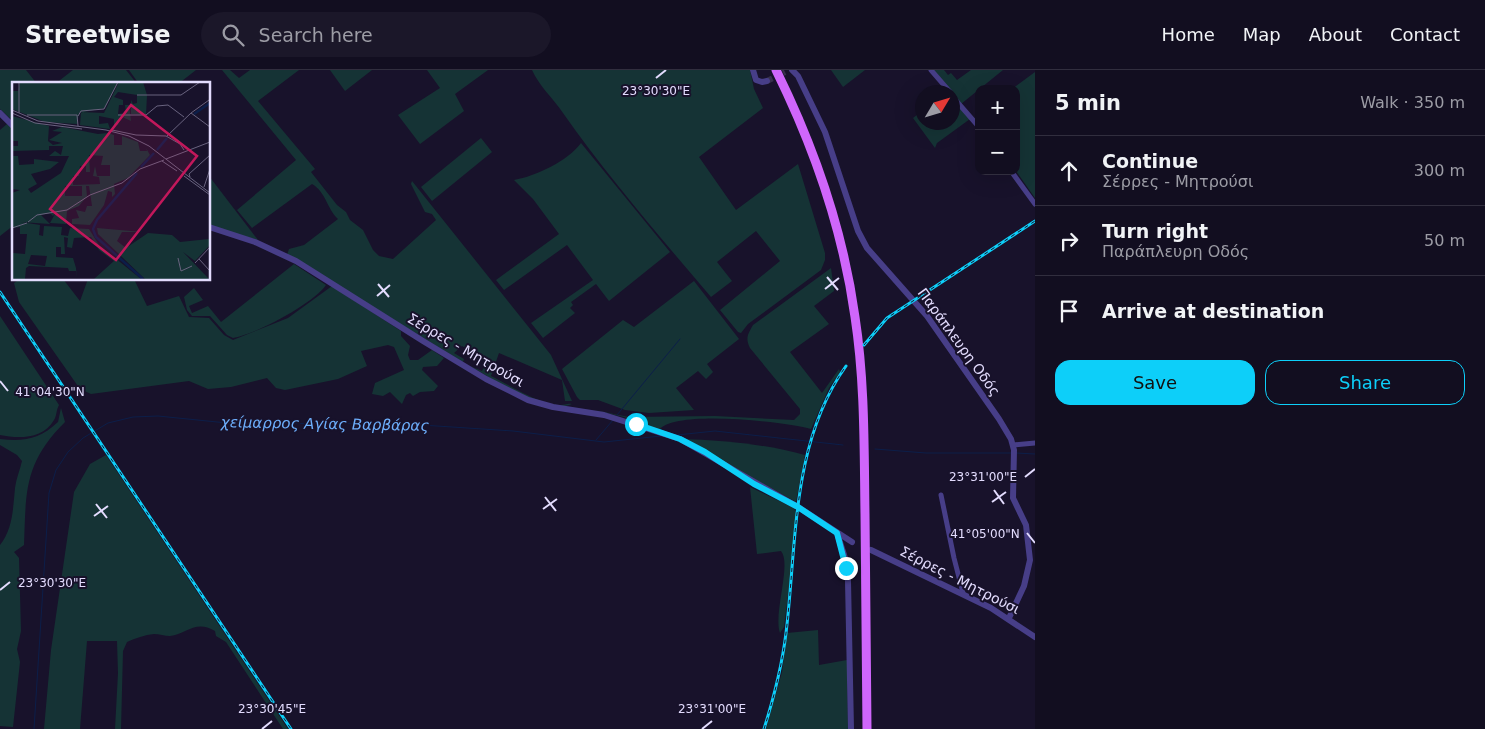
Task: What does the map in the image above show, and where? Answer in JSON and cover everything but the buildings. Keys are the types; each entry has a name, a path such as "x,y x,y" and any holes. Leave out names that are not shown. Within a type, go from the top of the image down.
{"main road":[{"path":"783,71 798,115 816,158 847,270 856,317 863,418 867,729"}],"street":[{"path":"753,70 756,80 767,81"},
{"name":"Παράπλευρη Οδός","path":"792,70 798,76 825,132 858,231 867,248 927,316 1004,426 1013,447 1013,498 1028,534 1030,560 1024,586 1009,618"},
{"path":"931,70 944,85"},
{"path":"960,105 975,122"},
{"path":"0,113 12,124"},
{"path":"1014,175 1035,204"},
{"name":"Σέρρες - Μητρούσι","path":"210,227 255,242 296,261 486,379 528,400 553,407 604,414 680,439 798,507 852,542"},
{"path":"1013,447 1035,443"},
{"path":"941,495 963,594"},
{"path":"837,533 845,558 848,581 851,729"},
{"name":"Σέρρες - Μητρούσι","path":"870,550 1009,618 1035,637"}],"green space":[{"path":"0,70 26,70 35,82 12,82 12,120 0,109"},
{"path":"73,70 126,70 135,82 58,82"},
{"path":"129,70 196,70 181,82 138,82"},
{"path":"222,70 230,70 239,78 250,70 299,70 258,101 315,169 311,172 337,205 346,212 350,220 363,230 373,250 379,256 393,259 436,220 432,214 425,212 411,184 412,181 551,355 572,401 565,401 562,380 499,353 491,376 544,402 561,405 572,404 561,406 548,405 534,401 505,387 470,366 482,371 488,360 462,346 454,353 464,359 463,362 287,255 289,249 304,245 338,219 320,191 312,184 252,228 237,210 296,160"},
{"path":"330,70 372,70 345,91"},
{"path":"427,70 488,70 455,94 464,111 420,144 398,115 440,88"},
{"path":"532,70 750,70 754,89 763,108 699,157 736,210 798,164 825,253 825,260 821,270 748,324 741,333 738,332 720,310 780,261 756,231 717,262 732,281 711,297 616,184 542,87"},
{"path":"831,70 865,70 843,87"},
{"path":"934,70 944,70 948,75 951,73 957,80 971,70 1003,70 984,85 975,85 975,93 961,104 960,85 946,85"},
{"path":"1035,72 1035,198 1019,175 1020,85 1017,85"},
{"path":"960,107 970,119 960,126"},
{"path":"7,124 12,128 12,227 0,236 0,130"},
{"path":"922,130 955,130 937,143 935,148"},
{"path":"481,138 492,152 432,201 421,187"},
{"path":"581,143 670,252 609,301 596,284 571,302 573,305 570,308 575,313 543,338 531,323 593,280 567,245 504,290 496,280 559,234 533,199 514,180 551,167 568,156"},
{"path":"210,177 258,240 210,226"},
{"path":"294,264 326,285 310,300 269,325 243,336 233,338 227,335 210,316 192,316 187,310 184,297 194,288 203,300 189,306 192,313 208,306 221,322"},
{"path":"831,268 834,291 814,306 829,324 790,352 822,393 839,369 840,372 829,388 811,429 779,423 708,419 686,420 669,424 659,430 624,417 594,410 629,417 715,416 794,420 800,414 800,409 750,348 748,336 753,325"},
{"path":"18,280 64,280 80,301 88,280 134,280 147,306 179,296 189,317 209,318 224,335 233,340 288,318 332,286 401,331 401,336 410,346 408,355 410,360 418,360 432,350 444,358 437,366 423,367 422,370 438,386 434,391 420,392 413,396 410,393 406,395 402,404 390,392 383,396 372,394 375,383 404,370 394,347 388,345 361,351 367,366 338,379 285,390 276,388 267,378 231,387 208,389 189,381 91,394 80,389 19,302 14,283"},
{"path":"694,281 739,339 707,364 713,372 706,379 698,371 676,388 694,410 649,413 625,410 598,400 580,400 562,369 623,320 634,327"},
{"path":"0,316 59,405 55,418 49,426 44,431 30,436 0,435"},
{"path":"61,408 65,422 42,451 35,465 27,493 24,545 14,552 19,558 21,631 17,649 20,662 13,727 0,726 0,545 10,525 22,461 17,455 0,445 0,439 17,440 38,436 58,422"},
{"path":"681,439 743,443 805,455 796,502"},
{"path":"106,455 288,729 283,729 226,642 216,636 215,631 202,626 191,628 176,635 151,634 127,642 123,651 121,729 115,729 118,673 117,641 87,641 80,729 44,729 51,650 74,492 90,464"},
{"path":"750,487 794,508 798,517 784,627 780,633 778,624 784,577 784,557 781,551 757,554"},
{"path":"818,630 819,665 847,660 848,729 766,729 782,672 787,633"}],"waterway":[{"path":"617,415 680,339"},
{"name":"χείμαρρος Αγίας Βαρβάρας","path":"34,729 49,493 56,470 68,452 83,438 108,423 133,417 158,416 237,424 391,423 513,431 604,442 661,436"},
{"path":"596,440 613,420"},
{"name":"χείμαρρος Αγίας Βαρβάρας","path":"677,435 715,431 843,445"},
{"name":"χείμαρρος Αγίας Βαρβάρας","path":"875,449 926,453 1012,453"},
{"name":"χείμαρρος Αγίας Βαρβάρας","path":"1016,453 1035,454"}],"tunnel":[{"path":"767,81 785,72"}],"railway":[{"path":"864,345 887,318 1035,221"},
{"path":"0,292 291,729"},
{"path":"764,729 777,681 784,645 795,529 806,461 815,428 828,396 846,366"}],"route":[{"path":"636,424 680,439 705,452 754,484 798,507 837,533 845,558 846,568"}]}
